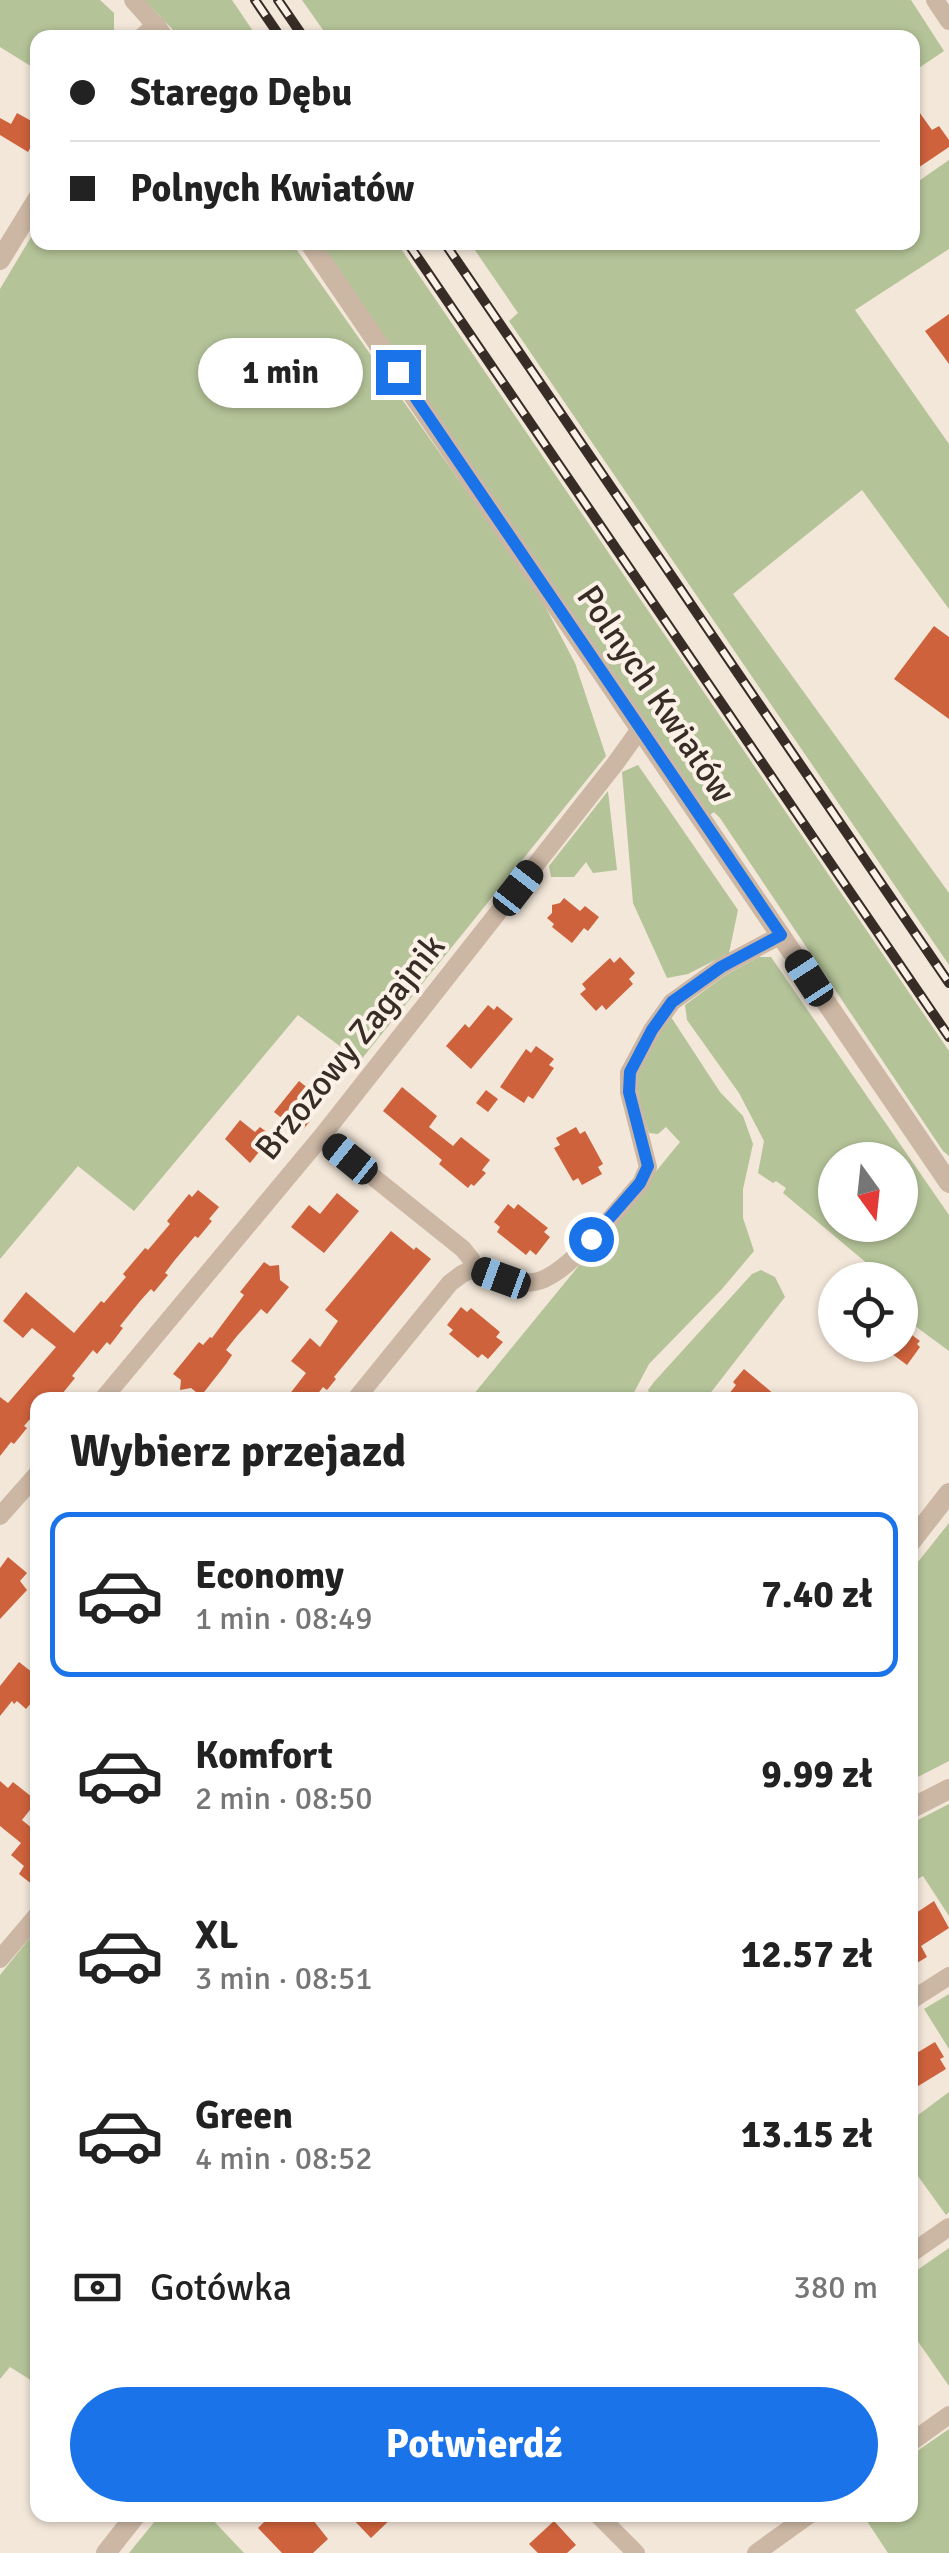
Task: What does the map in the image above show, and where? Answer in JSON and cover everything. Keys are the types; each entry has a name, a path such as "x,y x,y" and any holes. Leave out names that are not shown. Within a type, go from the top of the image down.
{"street":[{"path":"133,0 152,30"},
{"path":"939,1 949,21"},
{"path":"0,260 30,211"},
{"name":"Polnych Kwiatów","path":"314,250 949,1183"},
{"name":"Brzozowy Zagajnik","path":"109,1392 322,1136 640,728"},
{"path":"361,1392 450,1283 462,1274 473,1269 530,1283 549,1278 566,1266 640,1183 648,1166 629,1092 630,1072 652,1030 672,1002 721,967 781,935"},
{"path":"322,1136 463,1249 473,1269"},
{"path":"0,1516 30,1483"},
{"path":"918,1533 949,1493"},
{"path":"918,1806 949,1789"},
{"path":"0,1959 30,1923"},
{"path":"918,1996 949,1976"},
{"path":"918,2248 949,2227"},
{"path":"918,2437 949,2416"},
{"path":"106,2553 130,2522"},
{"path":"605,2522 636,2553"},
{"path":"756,2553 799,2522"}],"green space":[{"path":"0,0 100,0 114,13 114,30 30,30 30,66 0,47"},
{"path":"144,0 232,0 252,30 173,30"},
{"path":"302,0 911,0 944,51 920,67 920,30 323,30"},
{"path":"949,160 949,249 855,310 949,444 949,609 862,490 733,594 949,893 949,965 509,321 518,313 475,250 920,250 920,180"},
{"path":"30,239 30,250 297,250 537,591 575,663 606,756 360,1061 298,1015 134,1211 78,1166 0,1259 0,289"},
{"path":"325,250 402,250 949,1051 949,1156 720,818 714,812 710,815"},
{"path":"638,765 738,910 729,953 688,974 667,978 633,903 622,772"},
{"path":"608,791 617,870 593,873 586,862 574,877 551,877 549,866"},
{"path":"759,957 771,957 899,1142 818,1142 818,1222 783,1193 786,1188 758,1173 764,1141 739,1093 687,1020 685,1005 724,976"},
{"path":"671,1017 720,1092 743,1116 753,1144 743,1189 743,1218 754,1251 649,1364 634,1392 476,1392 680,1142 666,1127 658,1134 649,1133 637,1083 649,1049"},
{"path":"918,1170 949,1215 949,1351 918,1328 918,1262 865,1262 842,1242 918,1242"},
{"path":"761,1270 775,1277 785,1297 711,1392 649,1392 654,1382 752,1274"},
{"path":"949,1523 949,1761 918,1777 918,1562"},
{"path":"949,1804 949,1916 923,1876 918,1879 918,1820"},
{"path":"30,1938 30,2380 10,2367 0,2379 0,1975"},
{"path":"949,1994 949,2049 924,2009"},
{"path":"949,2092 946,2215 918,2176 918,2115"},
{"path":"949,2248 949,2386 918,2341 918,2269"},
{"path":"949,2429 949,2553 888,2553 868,2522 918,2522 918,2450"},
{"path":"154,2522 215,2522 244,2553 129,2553"}],"building":[{"path":"17,113 30,120 28,152 0,135 0,118 11,124"},
{"path":"920,113 932,130 939,126 949,140 949,147 920,167"},
{"path":"949,314 949,364 925,331"},
{"path":"934,626 949,637 949,719 894,679"},
{"path":"564,898 580,911 585,906 599,917 572,943 547,918 552,905"},
{"path":"620,957 635,973 629,979 633,984 606,1010 602,1005 596,1011 580,994 586,989 582,984 610,958 614,963"},
{"path":"488,1005 494,1010 497,1006 513,1019 471,1069 446,1046 465,1024 469,1028"},
{"path":"536,1046 554,1059 549,1065 554,1068 533,1099 528,1096 524,1103 500,1087 526,1049 531,1053"},
{"path":"299,1081 319,1097 306,1113 312,1119 300,1133 274,1112"},
{"path":"402,1087 437,1116 429,1127 453,1146 461,1137 490,1160 482,1170 486,1173 474,1186 468,1188 439,1164 442,1160 383,1111"},
{"path":"486,1090 498,1099 488,1112 476,1103"},
{"path":"240,1120 255,1132 260,1127 272,1136 250,1163 225,1139"},
{"path":"576,1127 580,1134 585,1131 603,1164 598,1167 602,1174 582,1185 578,1178 573,1181 554,1148 560,1145 556,1138"},
{"path":"198,1190 219,1207 209,1219 212,1221 174,1261 154,1292 151,1289 141,1300 110,1345 107,1342 97,1354 93,1350 64,1392 30,1392 30,1419 24,1426 27,1428 0,1456 0,1397 8,1403 56,1347 32,1328 23,1338 3,1321 26,1292 74,1333 170,1224 167,1221 189,1194 192,1197"},
{"path":"337,1193 359,1211 324,1253 291,1227 309,1205 320,1214"},
{"path":"508,1204 514,1209 518,1204 548,1228 544,1232 550,1237 536,1255 530,1250 526,1255 497,1232 500,1227 494,1222"},
{"path":"391,1231 431,1259 327,1390 323,1387 319,1392 291,1392 306,1373 291,1361 310,1338 320,1347 338,1321 325,1310"},
{"path":"264,1262 279,1265 280,1280 289,1287 267,1314 261,1309 237,1336 226,1350 232,1355 204,1392 180,1390 181,1380 173,1374 199,1342 203,1345 212,1338 244,1295 240,1292"},
{"path":"461,1307 467,1312 471,1308 500,1332 496,1337 503,1342 488,1359 482,1354 478,1358 449,1334 453,1330 447,1325"},
{"path":"744,1369 771,1392 730,1392 736,1385 733,1382"},
{"path":"8,1557 27,1573 20,1581 27,1590 0,1619 0,1568"},
{"path":"19,1662 30,1671 30,1704 26,1709 12,1701 0,1716 0,1686"},
{"path":"0,1781 8,1788 13,1782 30,1795 30,1810 22,1820 30,1827 30,1883 19,1874 24,1866 11,1855 21,1843 0,1826"},
{"path":"934,1901 949,1928 921,1946 927,1957 918,1962 918,1912"},
{"path":"935,2042 946,2069 918,2086 918,2052"},
{"path":"264,2522 315,2522 328,2539 313,2553 282,2553 258,2528"},
{"path":"356,2522 388,2522 371,2538"},
{"path":"555,2522 576,2545 567,2553 538,2553 529,2544"}],"railway":[{"path":"255,0 276,30"},
{"path":"278,0 299,30"},
{"path":"412,250 949,1037"},
{"path":"449,250 949,983"}],"route":[{"path":"398,372 781,935 721,967 672,1002 652,1030 630,1072 629,1092 648,1166 640,1183 591,1239"}]}
